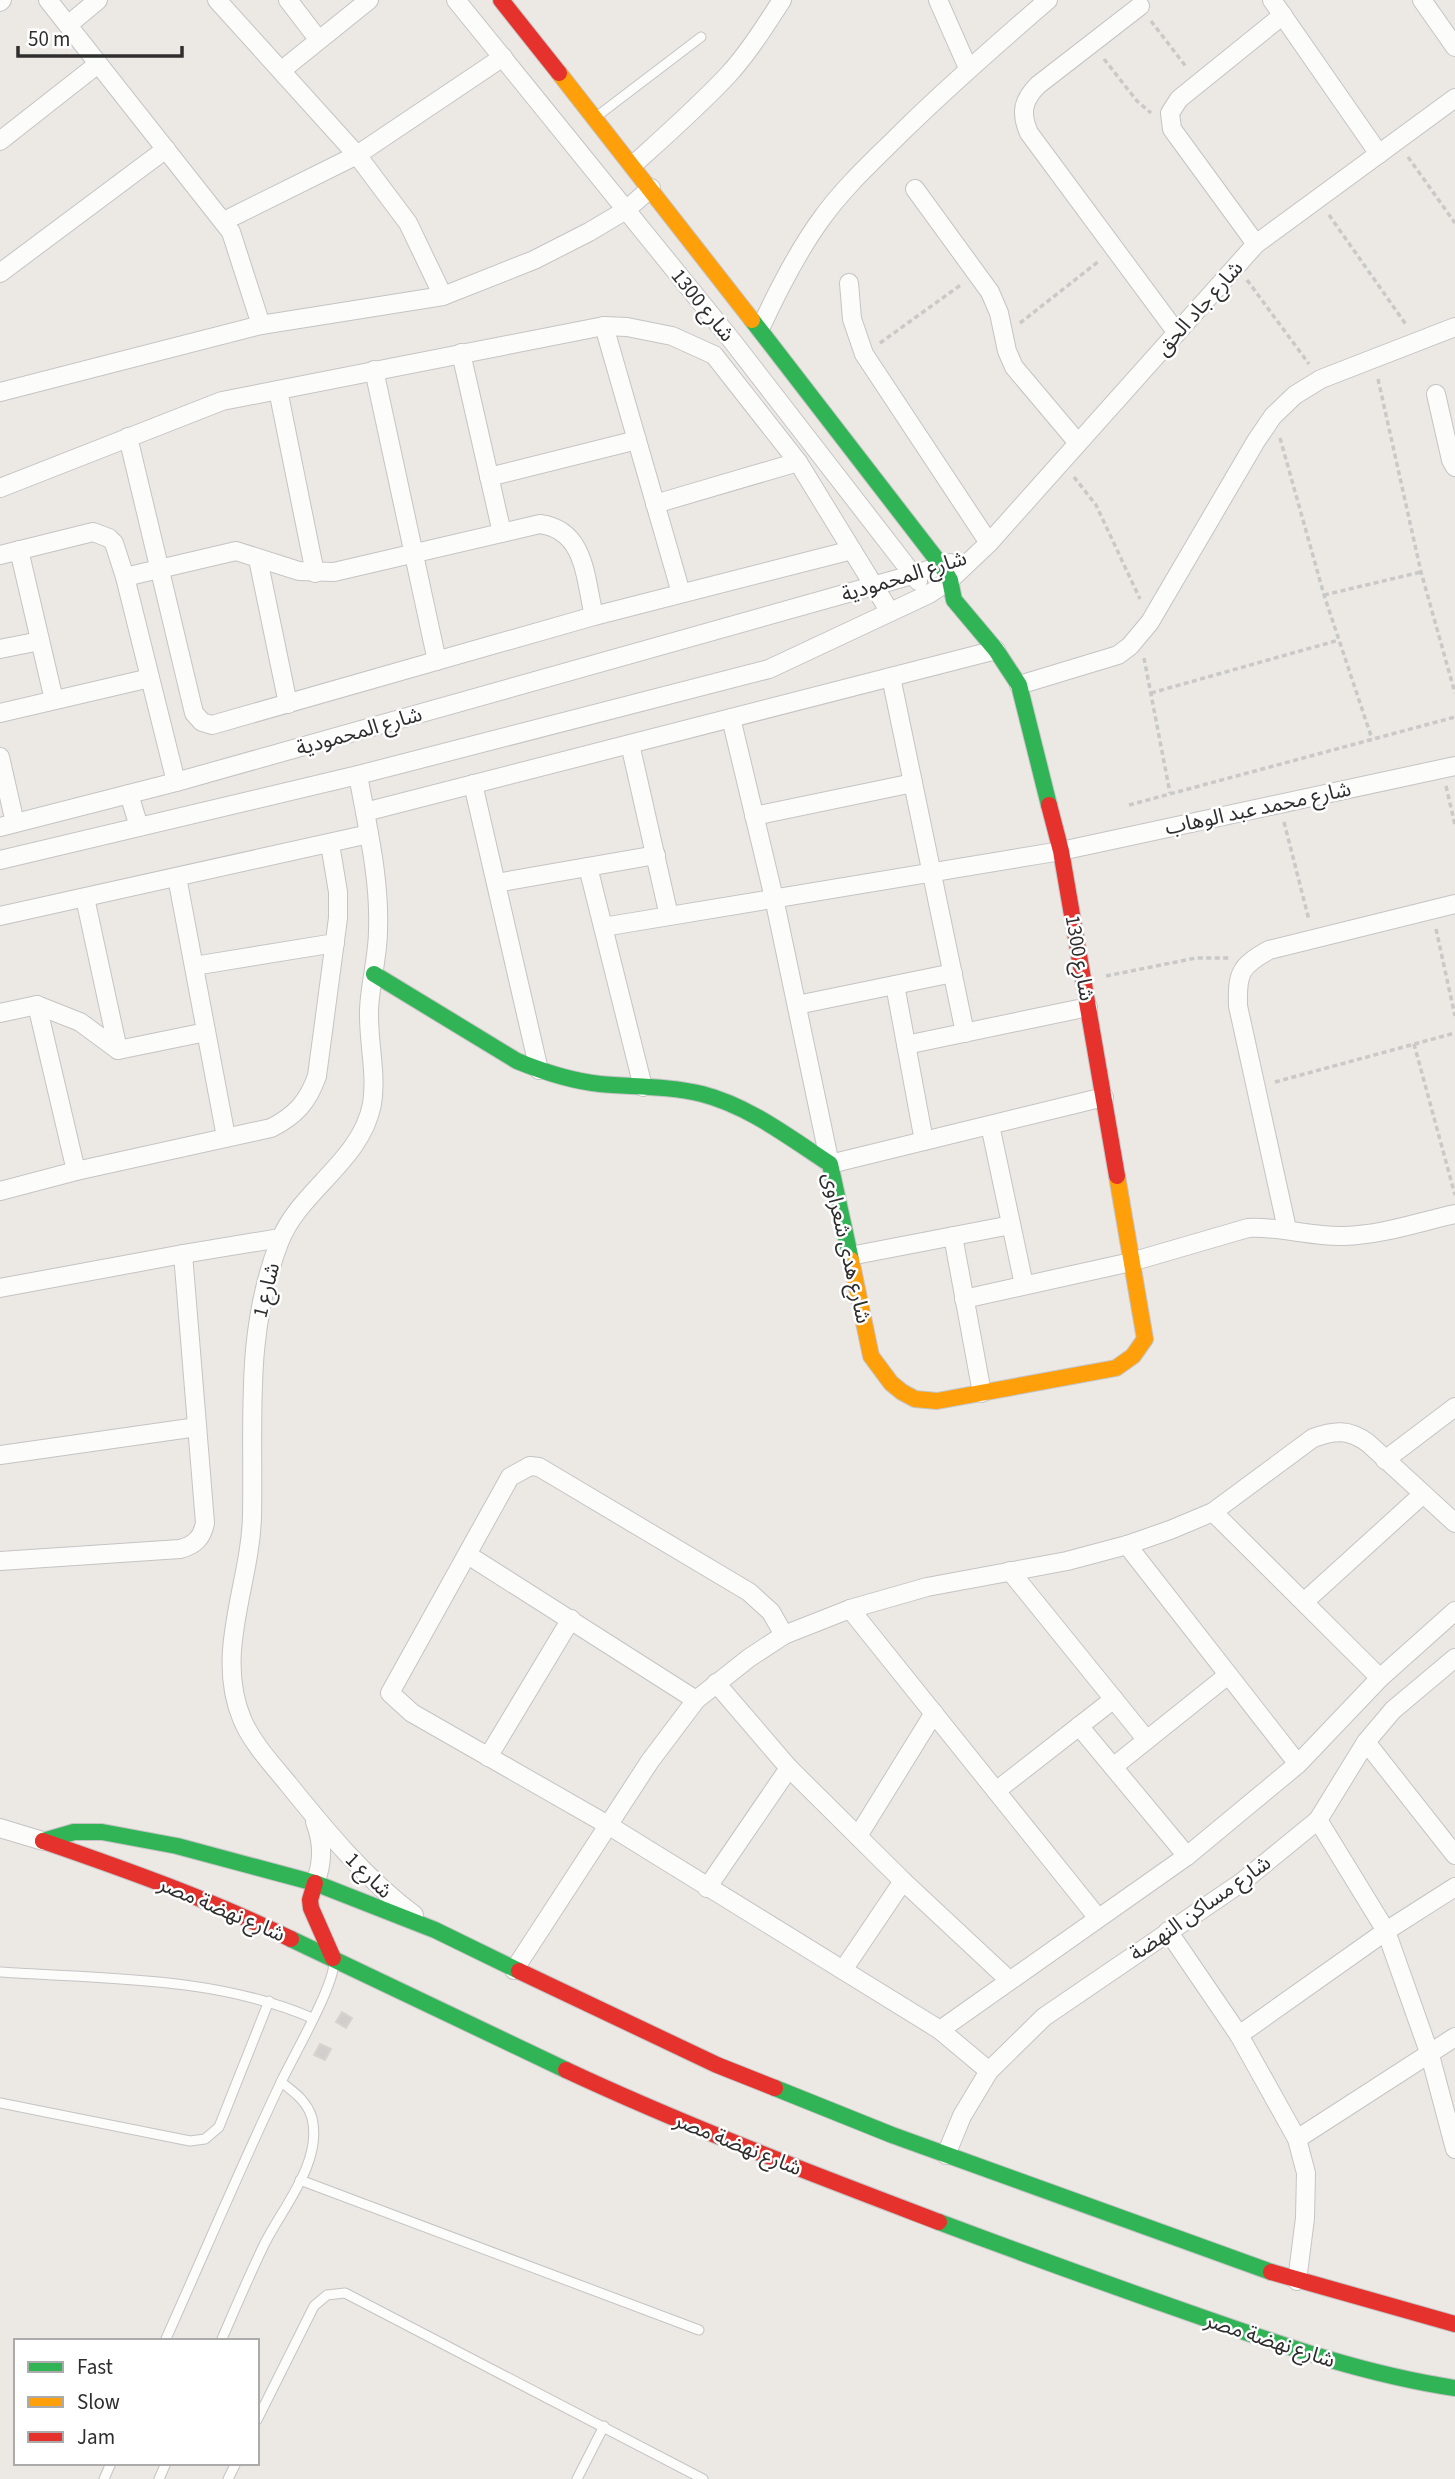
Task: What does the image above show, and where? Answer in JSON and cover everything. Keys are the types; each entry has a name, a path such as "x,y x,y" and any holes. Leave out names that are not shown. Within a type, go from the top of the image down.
{"street":[{"path":"48,0 232,232 261,325"},
{"path":"68,25 98,0"},
{"path":"217,0 357,155 408,223 443,296"},
{"path":"288,0 318,39"},
{"path":"282,71 369,0"},
{"name":"شارع 1300","path":"456,0 733,342 929,594"},
{"name":"شارع 1300","path":"501,0 651,188 946,573 954,600 996,650 1019,685 1061,851 1145,1339"},
{"path":"633,165 730,73 759,37 782,0"},
{"path":"937,0 968,68"},
{"path":"760,329 799,253 849,184 968,68 1048,0"},
{"path":"1272,0 1380,154"},
{"path":"1422,0 1455,47"},
{"path":"1140,6 1028,94 1023,107 1024,120 1029,133 1177,333"},
{"path":"1256,244 1172,129 1169,121 1173,105 1283,15"},
{"path":"224,221 357,155 503,57"},
{"path":"0,141 99,64"},
{"name":"شارع جاد الحق","path":"983,549 1256,244 1455,98"},
{"path":"0,273 166,149"},
{"path":"0,391 261,325 443,296 534,260 589,233 626,210 651,188"},
{"path":"915,189 978,273 995,303 1007,351 1014,367 1079,443"},
{"path":"849,283 852,319 864,354 983,549"},
{"path":"604,326 681,593"},
{"path":"0,488 222,401 604,326 627,327 661,333 694,344 714,355 798,462 890,612"},
{"path":"1019,685 1118,655 1130,646 1145,628 1256,441 1273,416 1295,395 1321,379 1455,327"},
{"path":"461,353 502,533"},
{"path":"374,370 438,661"},
{"path":"278,390 315,573"},
{"path":"1436,394 1451,460 1455,467"},
{"path":"128,437 192,707 197,718 212,725 594,616 852,550"},
{"path":"489,477 637,440"},
{"path":"655,504 798,462"},
{"path":"125,577 236,551 299,571 334,572 540,524 564,531 572,540 578,551 594,616"},
{"path":"0,555 87,533 100,533 114,543 125,577 176,782"},
{"name":"شارع المحمودية","path":"0,860 358,775 769,669 929,594 946,573 983,549"},
{"path":"19,550 54,700"},
{"path":"258,559 288,704"},
{"name":"شارع المحمودية","path":"8,825 176,782 912,575 946,573"},
{"path":"929,594 954,600"},
{"path":"0,649 40,641"},
{"path":"365,812 996,650"},
{"path":"891,677 965,1033"},
{"path":"0,713 150,678"},
{"path":"731,718 774,898 830,1164 1104,1097"},
{"path":"630,744 669,916"},
{"path":"0,757 8,825"},
{"name":"شارع محمد عبد الوهاب","path":"603,927 1061,851 1448,768"},
{"name":"شارع 1","path":"358,775 378,903 377,950 369,1007 369,1040 374,1073 371,1106 359,1137 340,1164 297,1211 280,1238 259,1311 253,1349 252,1515 231,1650 232,1685 242,1719 260,1750 310,1812 368,1876 435,1930"},
{"path":"754,816 913,783"},
{"path":"473,784 539,1070"},
{"path":"129,794 139,827"},
{"path":"0,916 369,834"},
{"path":"0,1191 76,1171 271,1128 287,1120 301,1108 311,1093 317,1076 335,943 338,892 330,844"},
{"path":"496,883 656,855"},
{"path":"588,867 643,1087"},
{"path":"177,877 226,1137"},
{"path":"85,898 118,1050"},
{"path":"1287,1229 1238,1006 1237,982 1249,962 1269,950 1455,904"},
{"path":"194,966 335,943"},
{"path":"797,1005 953,973"},
{"name":"شارع هدى شعراوى","path":"374,974 517,1061 539,1070 596,1084 704,1094 730,1103 830,1164 871,1356 891,1383 902,1392 915,1398 937,1401 1116,1368 1134,1357 1145,1339"},
{"path":"895,985 924,1141"},
{"path":"0,1013 37,1005 80,1022 100,1034 118,1050"},
{"path":"37,1005 76,1171"},
{"path":"906,1045 1088,1007"},
{"path":"118,1050 206,1032"},
{"path":"990,1125 1024,1285"},
{"path":"964,1299 1131,1262 1248,1228 1287,1229 1314,1235 1342,1236 1370,1234 1455,1214"},
{"path":"850,1256 1011,1225"},
{"path":"953,1236 982,1393"},
{"path":"0,1288 280,1238"},
{"path":"0,1561 190,1546 203,1532 205,1523 183,1254"},
{"path":"1385,1460 1455,1407"},
{"path":"0,1455 197,1427"},
{"path":"514,1970 650,1761 696,1700 785,1635 850,1609 927,1587 1067,1561 1126,1545 1213,1512 1313,1438 1332,1431 1345,1431 1358,1436 1455,1523"},
{"path":"785,1635 771,1612 750,1592 539,1467 530,1466 510,1477 390,1693 412,1713 608,1825 940,2030 989,2071"},
{"path":"1304,1602 1423,1494"},
{"path":"1213,1512 1380,1678"},
{"path":"1126,1545 1298,1764"},
{"path":"467,1555 696,1700"},
{"path":"1010,1571 1146,1739"},
{"path":"850,1609 1098,1918"},
{"path":"940,2030 1187,1856 1298,1764 1380,1678 1455,1611"},
{"path":"488,1757 571,1619"},
{"name":"شارع مساكن النهضة","path":"946,2155 962,2116 989,2071 1044,2017 1242,1882 1318,1820 1366,1742 1393,1710 1455,1658"},
{"path":"1113,1767 1228,1675"},
{"path":"716,1683 789,1768 903,1881 1009,1980"},
{"path":"996,1791 1114,1699"},
{"path":"858,1836 934,1713"},
{"path":"1079,1726 1187,1856"},
{"path":"1366,1742 1455,1855"},
{"path":"707,1888 789,1768"},
{"name":"شارع 1","path":"310,1812 320,1844 320,1871 315,1883"},
{"path":"1318,1820 1386,1931 1430,2055 1455,2149"},
{"name":"شارع نهضة مصر","path":"0,1828 195,1895 334,1958 647,2108 783,2163 1097,2281 1292,2348 1356,2368 1414,2382 1455,2388"},
{"name":"شارع نهضة مصر","path":"43,1841 74,1832 102,1832 177,1846 315,1883 435,1930 718,2065 946,2155 1297,2281 1455,2324"},
{"path":"843,1970 903,1881"},
{"path":"315,1883 310,1899 311,1908 334,1958"},
{"path":"1239,2035 1386,1931 1455,1887"},
{"path":"1168,1931 1239,2035 1297,2139 1306,2173 1305,2218 1297,2281"},
{"path":"1297,2139 1455,2037"}],"lane":[{"path":"595,118 701,37"},
{"path":"166,2339 333,1971 334,1958"},
{"path":"0,1972 227,1990 270,2001 312,2018"},
{"path":"0,2103 190,2141 205,2139 219,2127 270,2001"},
{"path":"222,2339 270,2233 300,2180 311,2150 312,2119 305,2101 281,2082"},
{"path":"300,2180 699,2330"},
{"path":"259,2416 314,2306 327,2295 345,2293 704,2479"},
{"path":"577,2479 604,2426"}],"path":[{"path":"1140,6 1198,84"},
{"path":"1092,43 1137,101 1146,110 1169,121"},
{"path":"1396,141 1455,223"},
{"path":"1317,199 1419,341"},
{"path":"1005,335 1115,249"},
{"path":"1237,266 1321,379"},
{"path":"864,354 978,273"},
{"path":"1373,359 1421,572 1455,693"},
{"path":"1273,416 1324,595 1372,739"},
{"path":"1060,463 1096,505 1145,628 1151,693 1170,793"},
{"path":"1324,595 1421,572"},
{"path":"1151,693 1339,640"},
{"path":"1129,805 1455,717"},
{"path":"1448,768 1455,825"},
{"path":"1280,804 1314,939"},
{"path":"1431,910 1455,1016"},
{"path":"1084,980 1196,958 1231,958 1249,962"},
{"path":"1256,1088 1455,1033"},
{"path":"1414,1044 1455,1195"}],"building":[{"path":"342,2012 352,2018 346,2028 336,2022"},
{"path":"320,2044 331,2049 325,2060 314,2055"}],"traffic: fast":[{"path":"752,320 941,565 950,580 954,600 996,650 1019,685 1049,805"},
{"path":"374,974 527,1065 589,1083 690,1091 736,1106 769,1124 830,1164 851,1260"},
{"path":"43,1841 74,1832 102,1832 177,1846 315,1883 435,1930 519,1971"},
{"path":"291,1939 566,2070"},
{"path":"775,2088 892,2135 1271,2272"},
{"path":"939,2222 1137,2295 1297,2349 1391,2376 1455,2388"}],"traffic: slow":[{"path":"559,73 752,320"},
{"path":"851,1260 871,1356 891,1383 915,1399 937,1401 1116,1368 1133,1356 1145,1339 1117,1176"}],"traffic: jam":[{"path":"501,0 559,73"},
{"path":"1049,805 1061,851 1117,1176"},
{"path":"43,1841 200,1898 291,1939"},
{"path":"315,1883 310,1900 311,1908 333,1958"},
{"path":"519,1971 717,2065 775,2088"},
{"path":"566,2070 704,2130 939,2222"},
{"path":"1271,2272 1455,2324"}]}
